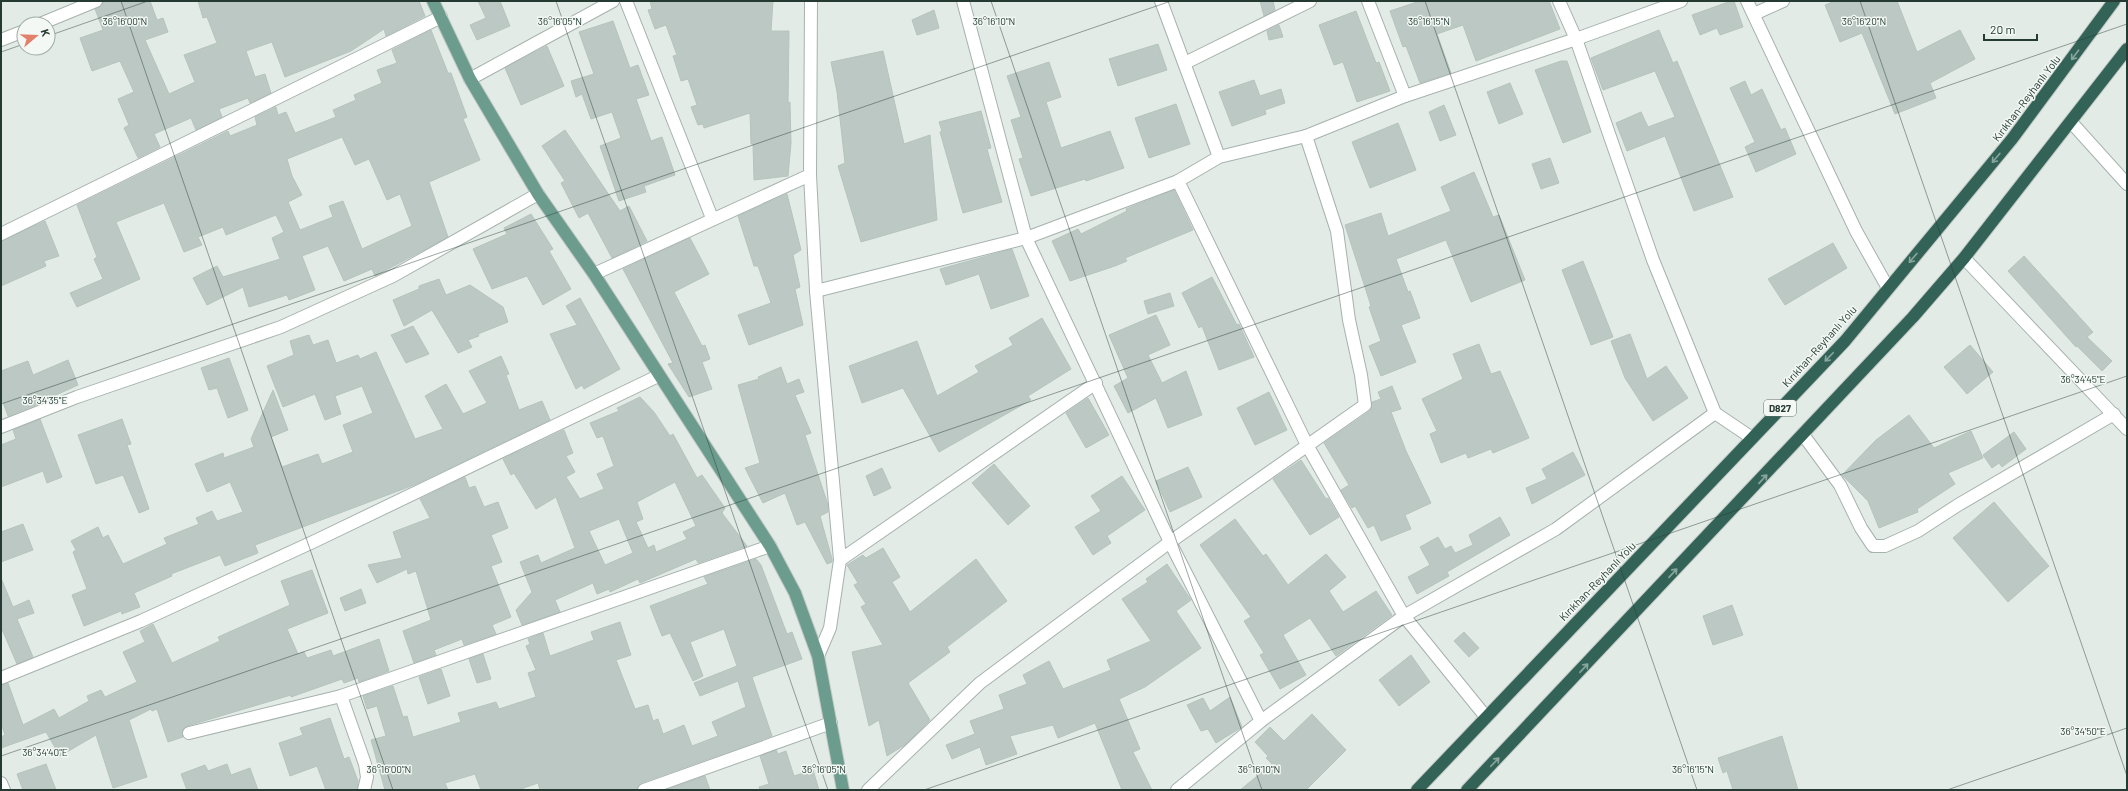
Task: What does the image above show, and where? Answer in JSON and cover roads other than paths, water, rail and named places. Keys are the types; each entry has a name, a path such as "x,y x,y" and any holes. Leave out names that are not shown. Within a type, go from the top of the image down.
{"highway":[{"name":"Kırıkhan-Reyhanlı Yolu","path":"1417,790 1845,341 2012,139 2109,4"},
{"path":"1468,790 1804,436 1913,318 1964,258 2127,49"}],"main road":[{"path":"433,1 470,79 538,194 594,274 658,376 770,546 795,593 818,656 832,723 843,790"}],"street":[{"path":"56,17 96,1"},
{"path":"470,79 613,1"},
{"path":"626,1 712,218"},
{"path":"811,1 810,175 816,291 840,560 830,628 818,656"},
{"path":"963,1 1026,238 1170,542 1261,721"},
{"path":"1161,1 1219,157"},
{"path":"1185,63 1310,1"},
{"path":"1368,1 1405,96"},
{"path":"1559,1 1576,39 1653,260 1715,413 1752,438"},
{"path":"816,291 1026,238 1178,181 1219,157 1306,136 1405,96 1576,39 1680,1"},
{"path":"1747,1 1853,224 1888,288"},
{"path":"1754,14 1783,1"},
{"path":"1,234 441,17"},
{"path":"1,40 16,33"},
{"path":"2071,122 2127,184"},
{"path":"868,790 980,684 1170,542 1365,405 1361,375 1349,320 1337,231 1306,136"},
{"path":"594,274 712,218 810,175"},
{"path":"1178,181 1307,445 1404,616 1486,717"},
{"path":"1,427 77,397 281,327 393,276 538,194"},
{"path":"1964,258 2127,429"},
{"path":"1,678 155,615 315,541 658,376"},
{"path":"840,560 1096,383"},
{"path":"1177,790 1261,721 1404,616 1556,529 1715,413"},
{"path":"1804,436 1840,485 1861,528 1872,546 1885,546 1918,531 2033,460 2114,414"},
{"path":"190,733 340,696 770,546"},
{"path":"340,696 365,764 367,777 364,790"},
{"path":"644,790 832,723"},
{"path":"1,783 4,790"}]}
